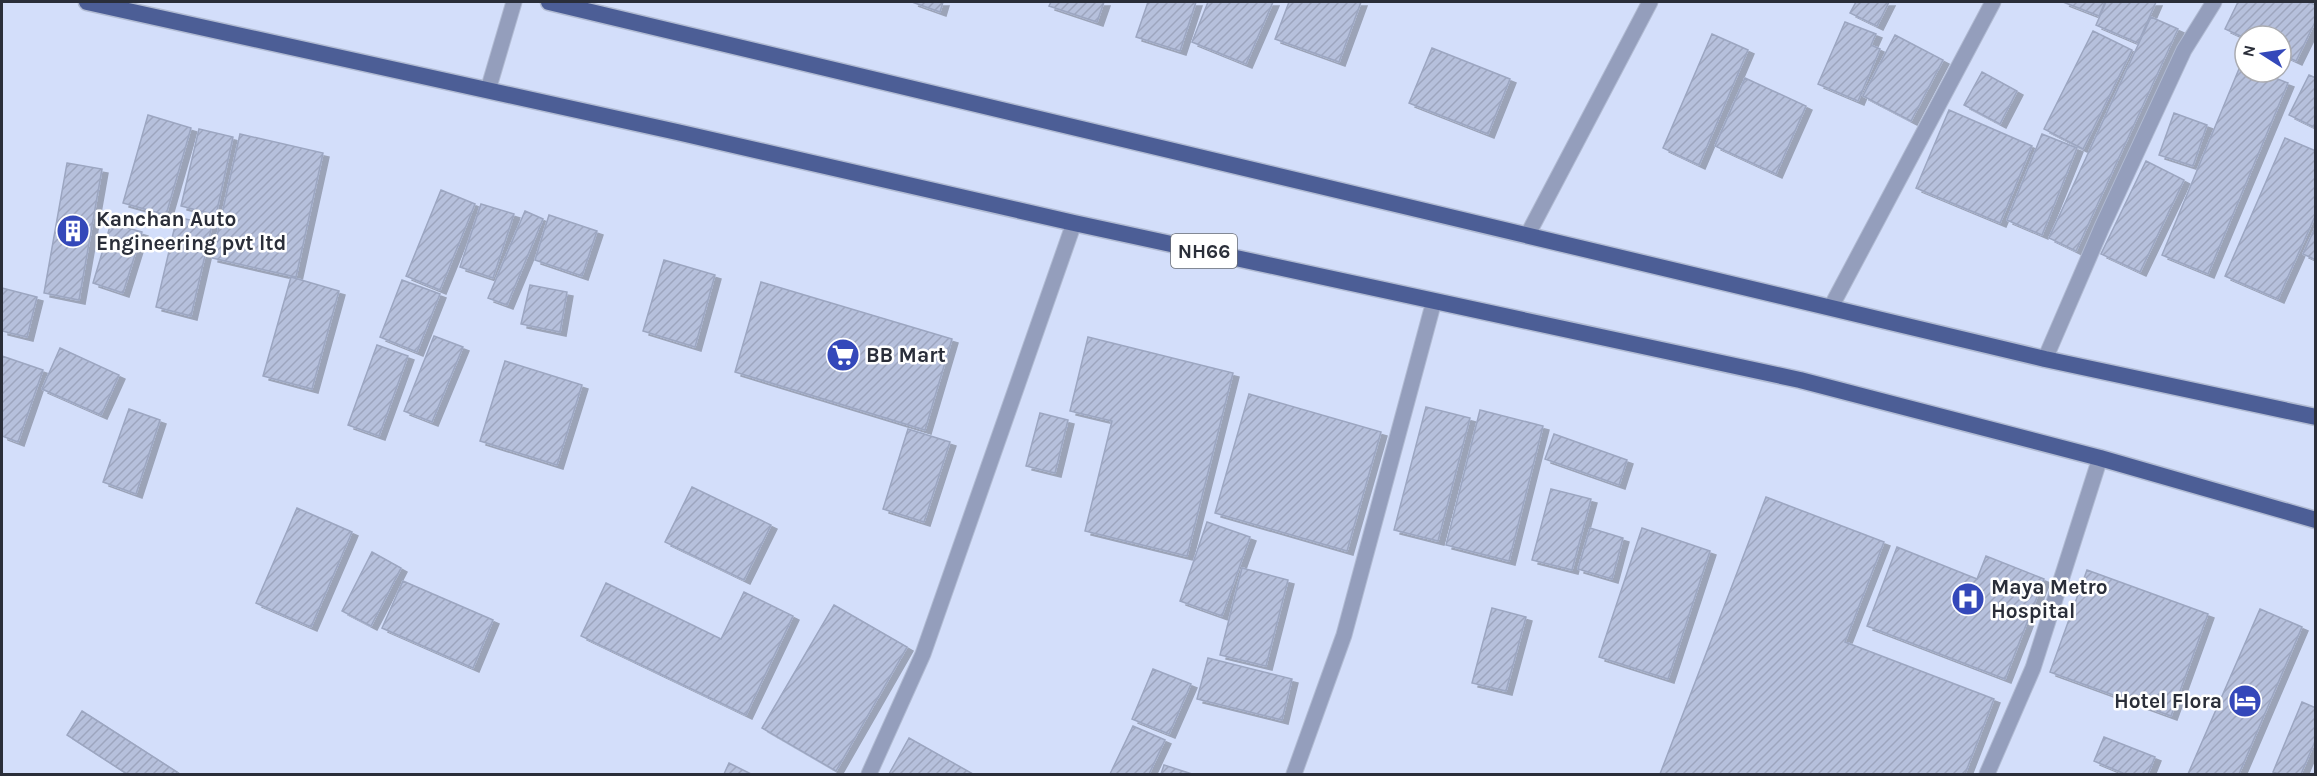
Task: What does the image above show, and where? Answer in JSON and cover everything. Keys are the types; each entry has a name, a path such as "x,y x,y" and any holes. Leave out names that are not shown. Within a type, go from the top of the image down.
{"highway":[{"name":"NH66","path":"87,2 1074,223 1800,380 2100,458 2316,520"},
{"path":"549,2 2045,359 2316,417"}],"street":[{"path":"488,90 514,2"},
{"path":"1528,234 1650,2"},
{"path":"1831,307 1993,2"},
{"path":"2045,359 2102,227 2184,50 2214,2"},
{"path":"869,774 922,654 1074,223"},
{"path":"1294,774 1344,635 1434,301"},
{"path":"1987,774 2033,668 2100,458"}],"building":[{"path":"912,2 943,2 940,12"},
{"path":"1051,2 1104,2 1097,22 1049,6"},
{"path":"1148,2 1196,2 1180,51 1136,37"},
{"path":"1208,2 1273,2 1246,64 1192,42"},
{"path":"1289,2 1361,2 1339,62 1275,39"},
{"path":"1856,2 1889,2 1877,26 1850,13"},
{"path":"2063,2 2105,2 2099,16"},
{"path":"2106,2 2156,2 2138,43 2096,25"},
{"path":"2238,2 2308,2 2316,5 2316,20 2296,61 2293,60 2293,24 2233,24 2233,33 2225,29"},
{"path":"2151,17 2178,29 2076,251 2049,238"},
{"path":"1845,22 1876,34 1871,45 1880,49 1858,101 1818,84"},
{"path":"2093,31 2132,50 2083,149 2044,129"},
{"path":"1712,34 1748,50 1699,165 1663,148"},
{"path":"1895,35 1943,60 1911,121 1863,96"},
{"path":"1432,48 1510,79 1488,134 1409,103"},
{"path":"1982,72 2017,91 2000,124 1964,105"},
{"path":"2309,75 2316,78 2316,128 2289,115"},
{"path":"1745,78 1806,106 1776,174 1715,146"},
{"path":"2233,83 2288,84 2208,274 2162,255"},
{"path":"1949,110 2032,146 2000,223 1916,188"},
{"path":"2174,113 2207,125 2193,166 2159,155"},
{"path":"148,115 191,128 166,215 123,203"},
{"path":"199,129 233,137 216,215 181,206"},
{"path":"240,134 323,153 296,277 212,258"},
{"path":"2042,134 2077,148 2042,235 2007,220"},
{"path":"2285,138 2316,151 2316,214 2278,299 2225,276"},
{"path":"2146,161 2184,180 2140,272 2101,254"},
{"name":"Kanchan Auto Engineering pvt ltd","path":"67,163 102,169 79,300 44,293"},
{"path":"441,190 475,204 440,290 406,276"},
{"path":"481,204 514,214 493,278 460,267"},
{"path":"525,211 543,219 507,305 488,298"},
{"path":"549,215 597,231 582,276 535,260"},
{"path":"177,217 212,225 191,316 156,307"},
{"path":"111,223 142,232 123,293 93,283"},
{"path":"2316,226 2316,260 2303,254"},
{"path":"664,260 715,275 695,347 643,331"},
{"path":"291,277 339,291 312,389 263,376"},
{"path":"402,280 440,294 417,352 380,337"},
{"name":"BB Mart","path":"761,282 952,339 925,430 735,372"},
{"path":"530,285 567,292 560,332 521,324"},
{"path":"2,288 37,297 27,337 2,331"},
{"path":"434,336 463,347 432,422 404,411"},
{"path":"1088,337 1233,373 1187,556 1085,531 1112,421 1070,411"},
{"path":"377,345 408,356 379,436 348,425"},
{"path":"60,348 119,375 101,415 42,389"},
{"path":"2,356 43,370 18,442 2,436"},
{"path":"505,361 582,385 557,465 480,441"},
{"path":"1249,394 1381,432 1347,551 1215,513"},
{"path":"1426,407 1470,418 1438,541 1394,530"},
{"path":"129,409 160,420 136,494 103,482"},
{"path":"1480,410 1543,426 1509,561 1446,545"},
{"path":"1040,413 1068,420 1055,473 1026,466"},
{"path":"908,429 950,442 924,522 883,509"},
{"path":"1554,434 1627,460 1619,485 1545,459"},
{"path":"692,487 771,525 744,580 665,542"},
{"path":"1551,489 1591,499 1572,570 1532,560"},
{"path":"1766,497 1884,542 1845,642 1994,699 1965,774 1660,774"},
{"path":"297,508 352,532 311,627 256,603"},
{"path":"1207,522 1250,537 1222,616 1180,601"},
{"path":"1590,528 1623,538 1612,579 1578,569"},
{"path":"1642,528 1710,551 1668,679 1599,657"},
{"path":"1897,547 1977,579 1986,556 2044,579 2005,679 1867,626"},
{"path":"372,552 401,568 371,626 342,611"},
{"path":"1242,568 1288,580 1266,666 1220,655"},
{"path":"2087,570 2208,614 2171,716 2050,672"},
{"path":"403,581 493,620 473,668 382,628"},
{"path":"606,583 721,639 744,592 793,616 746,715 581,636"},
{"path":"834,605 907,647 836,771 762,728"},
{"path":"1492,608 1526,617 1506,691 1472,683"},
{"name":"Hotel Flora","path":"2260,609 2302,627 2239,774 2188,774"},
{"path":"1208,658 1292,679 1282,720 1197,699"},
{"path":"1153,669 1191,684 1169,734 1132,719"},
{"path":"2302,702 2316,708 2316,739 2301,774 2273,772"},
{"path":"82,711 177,772 176,774 127,774 67,735"},
{"path":"1133,726 1165,740 1149,774 1110,774"},
{"path":"2104,737 2155,757 2148,774 2125,774 2094,761"},
{"path":"909,738 973,774 889,774"},
{"path":"729,763 751,774 724,774"},
{"path":"1164,765 1192,774 1161,774"}],"place":[{"name":"Kanchan Auto Engineering pvt ltd","path":"73,231"},
{"name":"BB Mart","path":"843,355"},
{"name":"Maya Metro Hospital","path":"1968,599"},
{"name":"Hotel Flora","path":"2245,701"}]}
